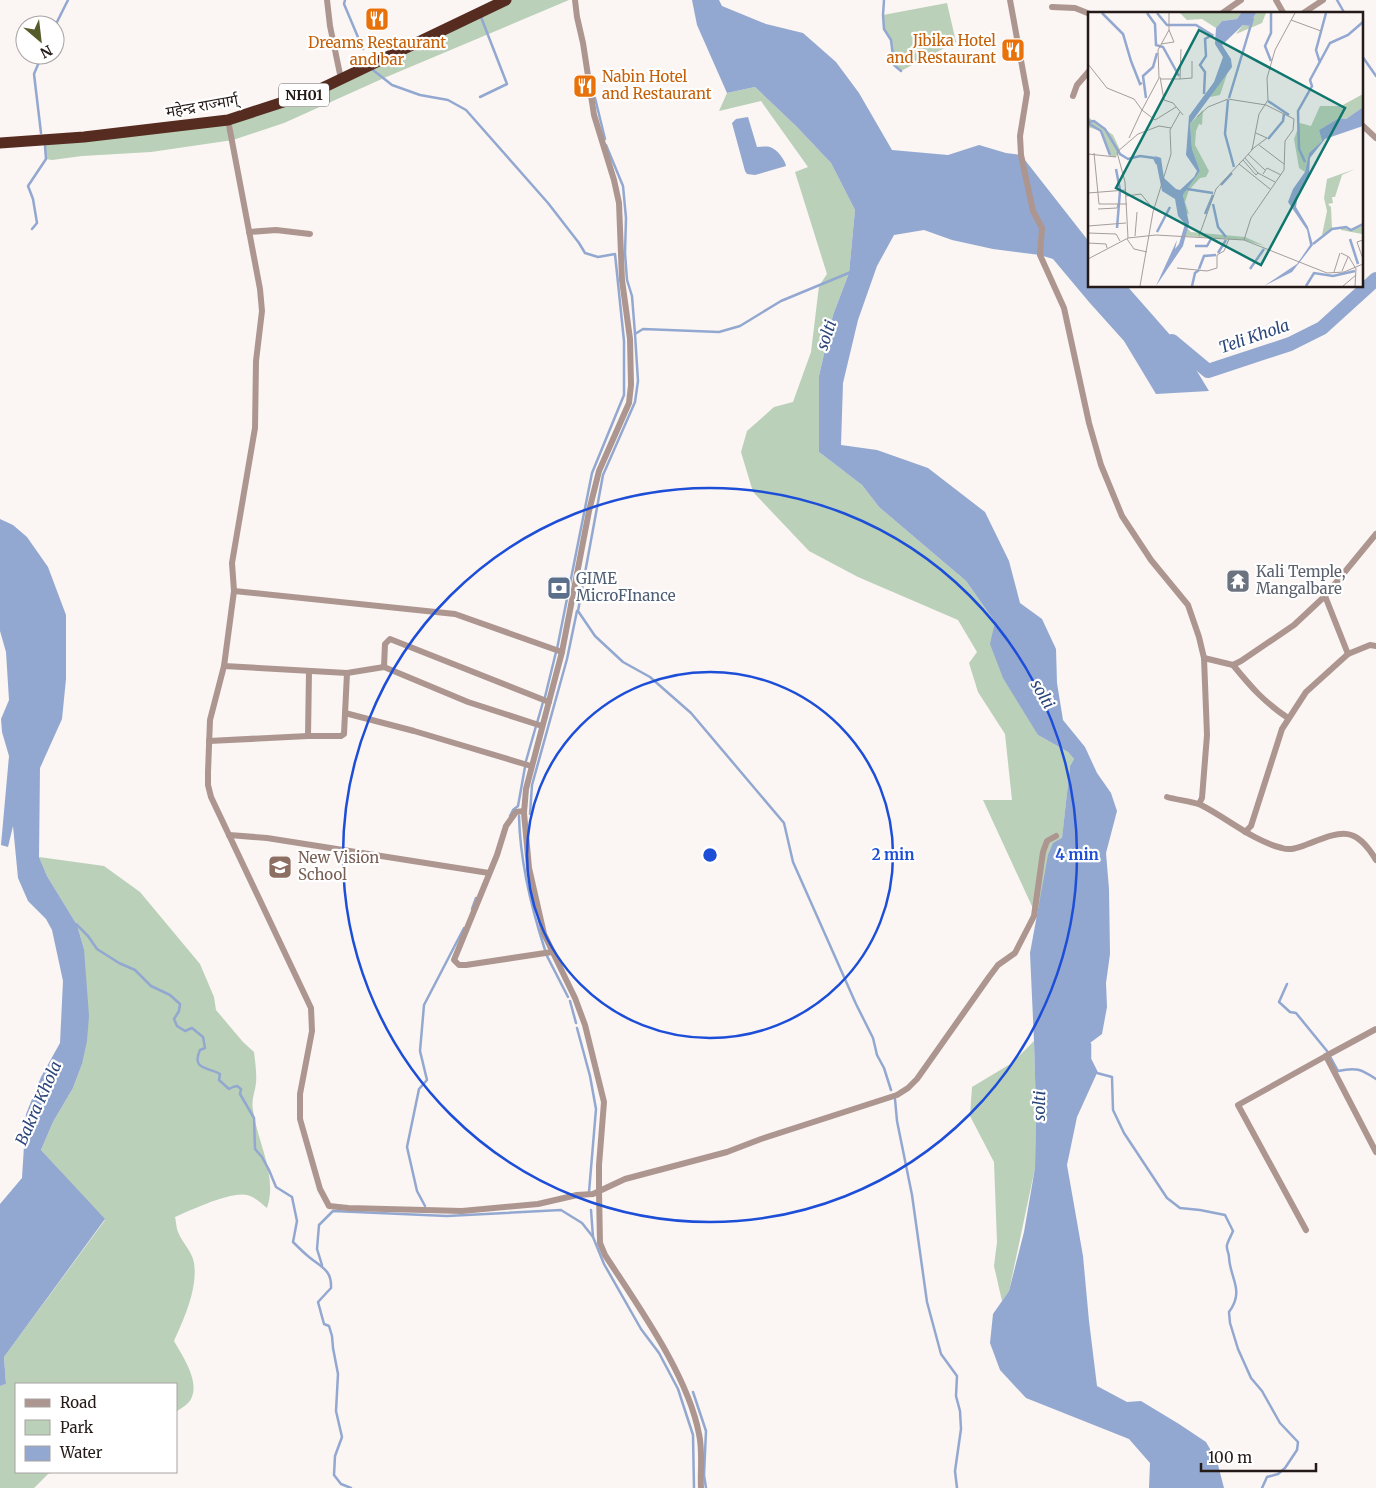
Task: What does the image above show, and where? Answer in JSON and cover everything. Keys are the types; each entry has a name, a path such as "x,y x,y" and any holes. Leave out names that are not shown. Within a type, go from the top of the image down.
{"highway":[{"name":"महेन्द्र राज्मार्ग्","path":"0,143 84,137 228,120 314,92 506,0"}],"street":[{"path":"327,0 330,26 341,79"},
{"path":"575,0 576,17 594,116 614,180 619,204 622,280 630,339 631,385 629,404 599,471 589,510 562,652 531,766 524,810 529,868 544,934 575,998 604,1102 599,1165 600,1242 605,1255 663,1347 688,1398 700,1435 701,1488"},
{"path":"1010,0 1027,100 1020,142 1021,155 1032,211 1042,228 1040,255 1064,308 1089,423 1101,465 1122,516 1151,560 1188,605 1199,636 1204,658 1208,735 1202,798 1199,804"},
{"path":"1223,12 1241,0"},
{"path":"1276,0 1283,12"},
{"path":"1305,12 1323,0"},
{"path":"1052,7 1075,8 1088,13"},
{"path":"1074,96 1077,85 1088,72"},
{"path":"228,120 260,289 262,311 256,361 255,428 232,563 234,591 224,666 210,720 208,785 211,797 311,1008 312,1031 300,1094 300,1119 320,1189 329,1206 462,1211 538,1204 599,1192 625,1179 727,1152 891,1097 908,1088 916,1079 989,977 998,966 1015,953 1034,916 1043,852 1047,841 1056,836"},
{"path":"1364,127 1376,138"},
{"path":"249,232 276,230 310,234"},
{"path":"1234,665 1294,625 1325,596 1376,534"},
{"path":"234,591 455,614 562,652"},
{"path":"1325,596 1348,654"},
{"path":"384,667 385,644 390,639 549,702"},
{"path":"1245,832 1251,826 1282,729 1306,692 1348,654 1370,645 1376,646"},
{"path":"1204,658 1234,665 1256,693 1288,718"},
{"path":"224,666 346,673 384,667 468,702 542,726"},
{"path":"308,736 309,671"},
{"path":"209,741 341,736 344,734 346,673"},
{"path":"345,712 531,766"},
{"path":"1167,797 1199,804 1245,832 1282,848 1288,849 1301,846 1337,834 1350,834 1366,844 1376,860"},
{"path":"524,810 516,812 506,826 497,855 454,960 456,964 466,964 552,952"},
{"path":"229,835 294,842 489,873"},
{"path":"1306,1230 1238,1105 1376,1029"},
{"path":"1326,1056 1376,1152"}],"green space":[{"path":"506,0 569,0 384,78 284,123 233,140 151,152 46,159 44,140 199,124 314,92"},
{"path":"947,3 956,42 901,71 894,65 891,40 884,29 883,15"},
{"path":"755,87 831,163 855,210 849,273 833,315 819,376 819,452 862,485 879,507 966,581 995,622 1038,735 1068,752 1074,759 1070,766 1062,839 1036,915 983,800 1012,800 1005,734 978,692 969,663 977,652 958,620 858,577 809,551 753,492 741,452 747,431 774,407 793,402 811,352 819,286 827,274 795,172 808,167 761,101 719,111 727,93"},
{"path":"39,857 104,866 140,892 200,964 214,997 216,1010 254,1052 256,1086 253,1106 255,1122 266,1159 270,1196 267,1208 253,1197 240,1195 211,1202 175,1217 179,1233 193,1258 195,1273 186,1313 174,1341 192,1377 193,1392 189,1403 178,1411 178,1383 15,1383 15,1473 51,1473 34,1488 0,1488 0,1386 6,1384 4,1357 105,1220 41,1150 53,1122 73,1088 82,1064 84,949 77,925 47,876"},
{"path":"1034,1041 1035,1168 1009,1291 1002,1301 994,1266 997,1242 994,1162 970,1116 972,1087 1012,1063"}],"water":[{"name":"solti","path":"692,0 719,0 722,6 766,24 803,33 836,62 859,93 892,150 948,155 979,145 1006,153 1021,155 1088,240 1088,288 1129,288 1186,353 1209,391 1156,394 1124,341 1053,259 1040,255 993,249 952,240 924,230 894,235 877,266 858,320 843,383 841,445 877,450 928,468 985,512 1009,561 1020,603 1042,619 1056,649 1057,683 1063,720 1085,747 1097,773 1111,793 1117,811 1106,853 1109,889 1110,954 1106,983 1107,1007 1102,1034 1090,1043 1090,1059 1097,1073 1077,1117 1067,1165 1083,1256 1097,1386 1127,1402 1141,1401 1206,1442 1217,1461 1224,1488 1149,1488 1150,1463 1129,1439 1026,1398 1000,1370 990,1343 993,1314 1009,1291 1024,1232 1035,1168 1036,1111 1030,953 1048,855 1053,843 1062,838 1070,766 1074,759 1068,752 1038,735 1003,678 990,644 995,622 966,581 879,507 862,485 819,452 819,376 833,315 849,273 855,210 831,163 755,87 727,93 697,25"},
{"path":"748,117 757,147 773,148 780,155 786,166 755,175 747,174 732,123 736,119"},
{"name":"Bakra Khola","path":"0,519 13,525 27,537 48,567 66,615 66,679 62,719 40,768 39,857 47,876 77,925 84,949 89,1016 87,1041 82,1064 73,1088 53,1122 41,1150 105,1219 4,1357 6,1384 0,1386 0,1204 22,1178 26,1114 41,1077 60,1043 63,981 52,930 46,919 28,901 18,878 13,826 8,847 1,845 9,756 2,732 1,719 9,700 6,652 0,631"}],"waterway":[{"path":"60,15 68,0"},
{"path":"345,0 344,4 363,49"},
{"path":"884,0 884,29 891,40 894,65 901,71"},
{"path":"1337,0 1344,12"},
{"path":"480,97 507,84 481,17"},
{"path":"1364,59 1376,76"},
{"path":"38,65 34,74 41,133"},
{"path":"373,70 392,85 420,95 448,100 466,110 548,203 585,253 598,257 615,254 624,341 624,395 592,473 557,649"},
{"path":"595,98 605,139"},
{"path":"606,145 623,186 626,218 625,253 627,280 632,296 635,334"},
{"path":"32,229 37,223 33,199 28,186 46,159 45,146"},
{"path":"851,272 781,301 740,326 719,332 643,329 635,334 638,381 635,402 603,475 578,611 595,636 623,662 650,677 691,713 784,823 793,862 873,1038 877,1055 884,1068 891,1090"},
{"name":"Teli Khola","path":"1172,341 1208,371 1290,344 1322,328 1376,279"},
{"path":"530,814 532,785 567,659 577,611"},
{"path":"545,697 556,652"},
{"path":"537,723 543,702"},
{"path":"526,761 536,726"},
{"path":"510,816 518,806 525,767"},
{"path":"519,816 527,884 545,950"},
{"path":"472,909 476,898"},
{"path":"76,924 97,949 119,963 135,970 151,986 170,995 180,1004 179,1011 174,1019 177,1026 185,1031 192,1028 203,1037 205,1048 200,1050 198,1056 199,1065 220,1074 219,1080 229,1089 237,1086 241,1089 240,1094 254,1118 255,1149 262,1157 276,1187 292,1197 297,1221 293,1242 325,1270 330,1277 331,1288 318,1302 324,1324 329,1326 332,1336 338,1374 336,1411 342,1437 335,1456 334,1475 341,1484 351,1488"},
{"path":"425,1206 417,1191 407,1147 419,1089 427,1080 420,1051 424,1005 464,928"},
{"path":"547,956 568,997"},
{"path":"1287,984 1279,1002 1290,1012 1296,1013 1327,1051 1338,1071 1358,1070 1376,1079"},
{"path":"570,1001 576,1023"},
{"path":"577,1028 590,1076 596,1109 589,1192"},
{"path":"1090,1044 1090,1059 1097,1073 1112,1077 1113,1110 1124,1133 1167,1198 1180,1208 1225,1215 1233,1231 1227,1246 1236,1297 1229,1312 1230,1323 1238,1349 1251,1378 1262,1391 1280,1423 1298,1442 1297,1450 1285,1468 1278,1474 1267,1477 1262,1488"},
{"path":"895,1099 897,1121 912,1195 927,1302 941,1354 957,1376 956,1396 960,1411 961,1429 955,1471 957,1488"},
{"path":"322,1265 317,1249 319,1225 333,1211 447,1216 561,1210 582,1223 593,1237"},
{"path":"591,1210 593,1237 604,1264 641,1329 659,1353 678,1389 693,1435 694,1488"},
{"path":"693,1392 706,1431 704,1475 706,1488"}],"place":[{"name":"Dreams Restaurant and bar","path":"377,19"},
{"name":"Jibika Hotel and Restaurant","path":"1013,50"},
{"name":"Nabin Hotel and Restaurant","path":"585,86"},
{"name":"Kali Temple, Mangalbare","path":"1238,581"},
{"name":"GIME MicroFInance","path":"559,588"},
{"name":"New Vision School","path":"280,867"}]}
